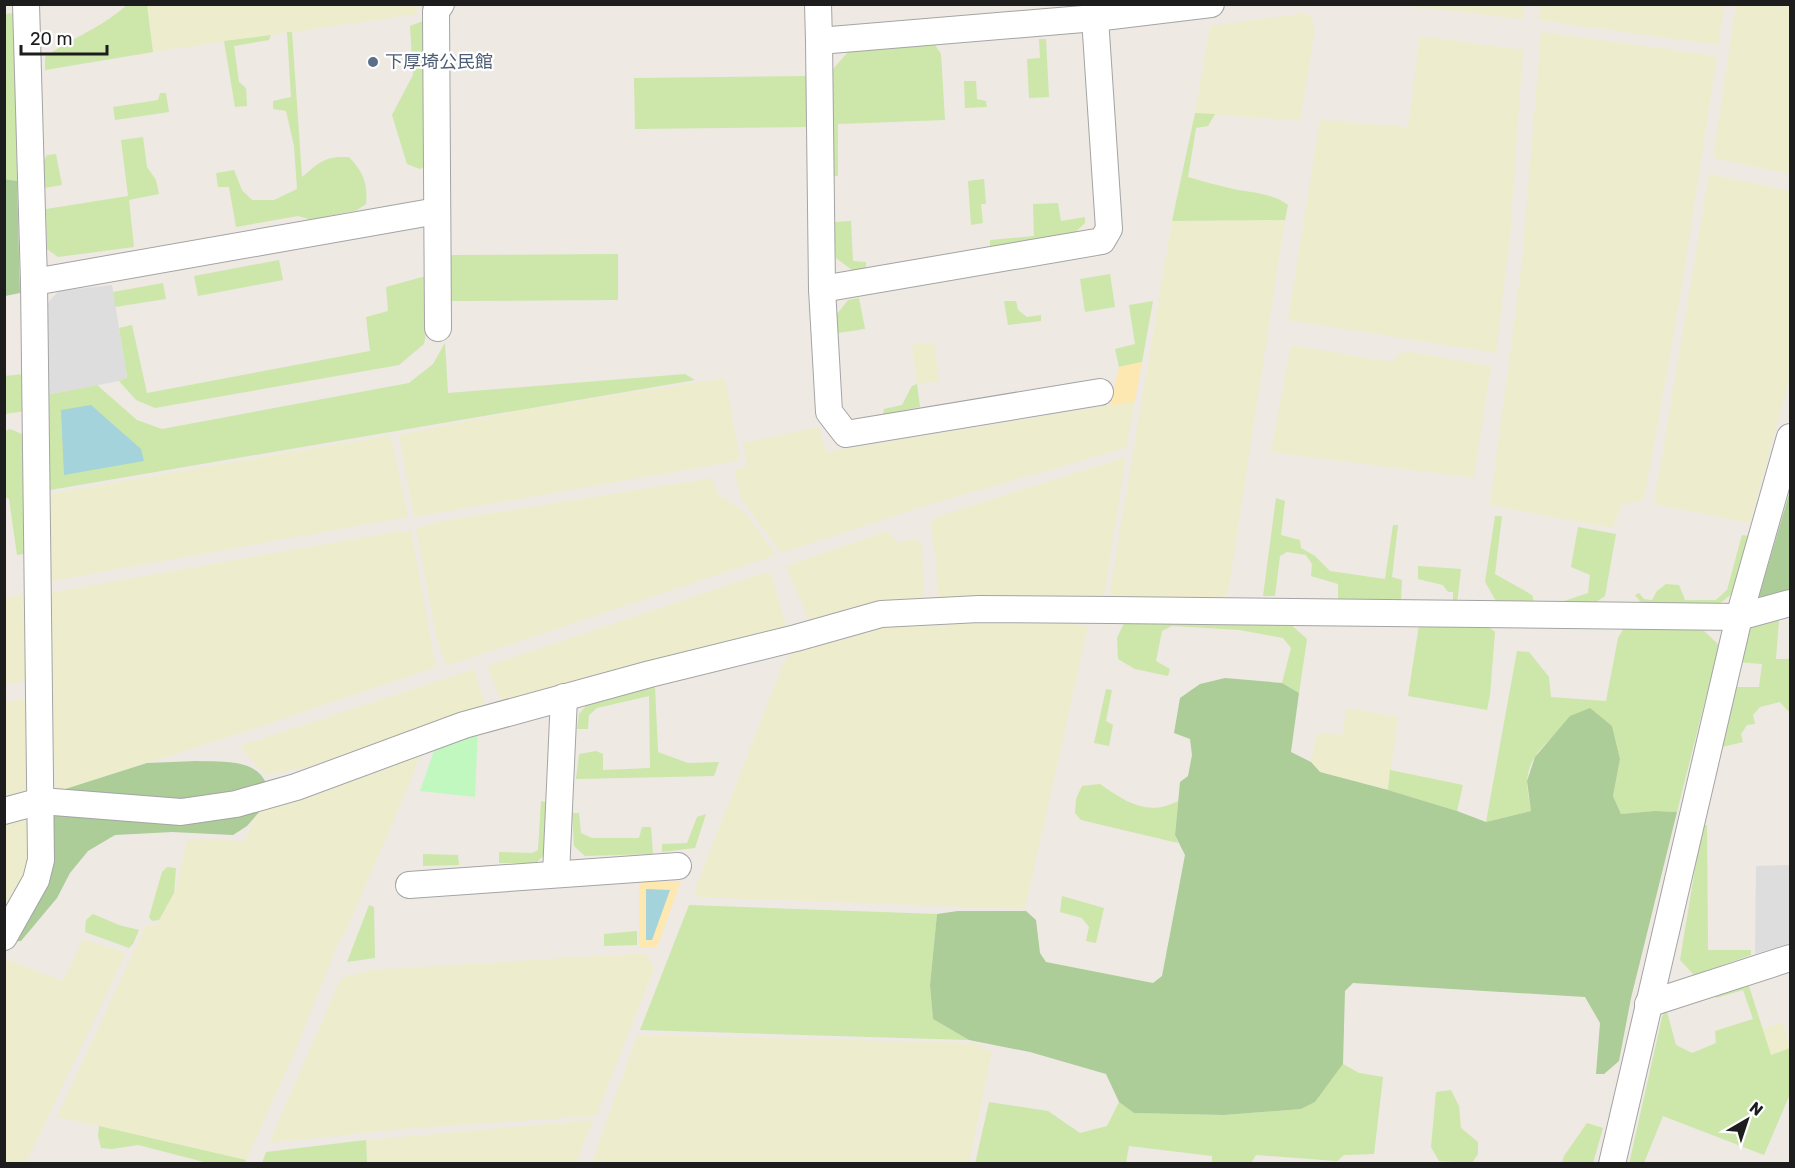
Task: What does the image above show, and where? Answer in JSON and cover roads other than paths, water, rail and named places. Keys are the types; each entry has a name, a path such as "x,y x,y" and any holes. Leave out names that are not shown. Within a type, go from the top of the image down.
{"street":[{"path":"4,937 36,880 41,860 34,282 26,4"},
{"path":"438,328 436,10 441,4"},
{"path":"818,4 822,289 829,412 846,434 1100,392"},
{"path":"819,41 1095,18 1211,4"},
{"path":"822,289 1102,241 1109,229 1095,18"},
{"path":"34,282 437,211"},
{"path":"1612,1164 1739,617 1791,436"},
{"path":"4,811 41,801 181,812 236,804 296,787 464,725 881,614 979,609 1079,609 1739,617 1791,603"},
{"path":"556,874 564,697"},
{"path":"409,885 678,866"},
{"path":"1648,1004 1791,958"}],"water":[{"path":"91,405 141,449 144,461 64,475 61,410"},
{"path":"646,889 670,890 652,940 646,940"}],"place":[{"name":"下厚埼公民館","path":"373,62"}]}
